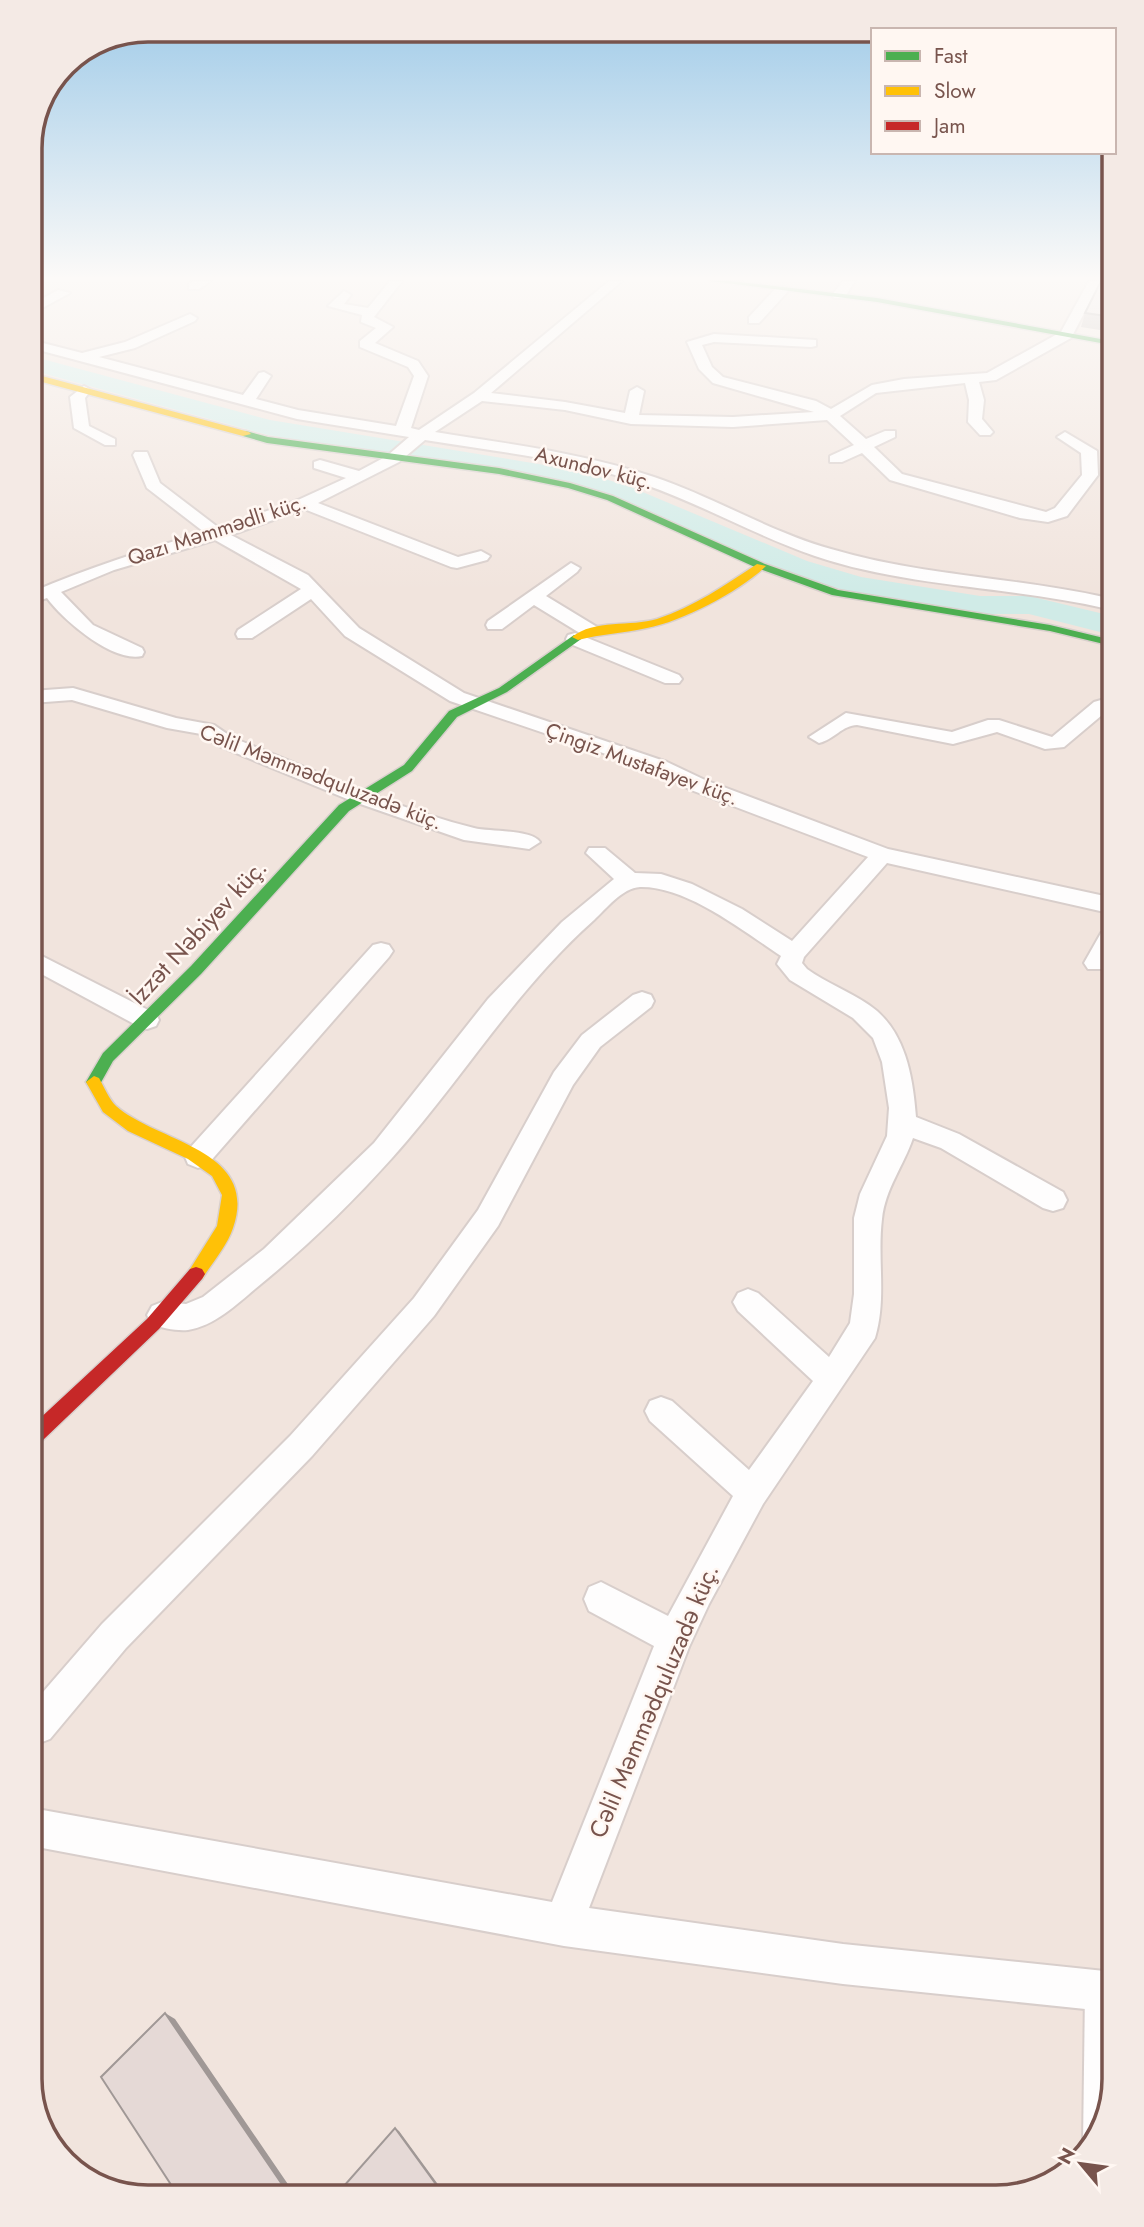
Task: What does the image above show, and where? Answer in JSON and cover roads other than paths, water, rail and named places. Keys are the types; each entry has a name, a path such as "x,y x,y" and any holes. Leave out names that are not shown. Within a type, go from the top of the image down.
{"street":[{"path":"65,385 267,440 535,477 592,492 761,566 853,597 1050,628 1102,641"},
{"name":"Axundov küç.","path":"182,385 246,402 418,438 568,458 621,471 849,561 909,573 1045,590 1102,603"},
{"path":"246,402 258,385"},
{"path":"399,432 407,423 418,385"},
{"name":"Qazı Məmmədli küç.","path":"42,593 156,549 217,534 304,503 361,477 395,456 492,385"},
{"path":"740,385 794,397 831,415 896,477 1037,516 1048,517 1061,512 1090,475 1089,452 1065,437"},
{"path":"479,396 553,404 631,419 733,422 831,415 872,389 898,385"},
{"path":"972,385 977,401 972,417 974,424 985,432"},
{"path":"84,390 77,397 82,428 110,442"},
{"path":"631,419 637,391"},
{"path":"836,459 865,448 890,434"},
{"name":"Çingiz Mustafayev küç.","path":"141,455 153,485 217,534 302,579 352,632 436,685 472,702 660,766 698,785 800,821 882,855 1102,903"},
{"path":"320,466 361,477"},
{"path":"1090,475 1102,477"},
{"path":"304,503 457,563 465,563 481,556"},
{"name":"İzzət Nəbiyev küç.","path":"42,1428 162,1315 214,1254 230,1222 233,1198 223,1178 198,1157 124,1119 99,1102 94,1092 94,1080 105,1062 344,808 359,796 408,768 422,755 443,723 472,702 503,690 583,635 645,625 687,612 761,566"},
{"path":"495,625 522,604 536,598 571,568"},
{"path":"50,589 69,617 83,629 135,652"},
{"path":"245,634 313,589"},
{"path":"536,598 583,635 672,679"},
{"name":"Cəlil Məmmədquluzadə küç.","path":"42,696 73,694 174,724 207,729 226,742 359,796 472,835 529,842"},
{"path":"819,737 846,719 857,719 953,738 988,726 999,726 1045,743 1057,743 1102,706"},
{"path":"597,853 629,880"},
{"path":"162,1315 188,1317 213,1306 274,1257 383,1150 497,1005 570,928 629,880 656,880 681,888 794,953 882,855"},
{"path":"198,1157 381,951"},
{"path":"1096,963 1102,952"},
{"name":"Cəlil Məmmədquluzadə küç.","path":"564,1926 578,1881 675,1638 727,1535 752,1493 860,1338 868,1320 871,1304 866,1259 868,1215 904,1123 896,1064 881,1030 867,1017 797,975 789,964 794,953"},
{"path":"42,964 147,1020"},
{"path":"42,1720 114,1636 301,1446 424,1307 488,1218 563,1079 591,1041 642,1001"},
{"path":"904,1123 950,1141 1053,1200"},
{"path":"748,1302 832,1378"},
{"path":"661,1411 752,1493"},
{"path":"601,1599 675,1638"},
{"path":"42,1829 364,1891 564,1926 824,1962 1102,1991"}],"lane":[{"path":"1096,2110 1102,2033"}],"waterway":[{"path":"112,385 268,427 572,477 623,494 797,567 857,585 980,605 1029,605 1067,612 1102,623"}]}
